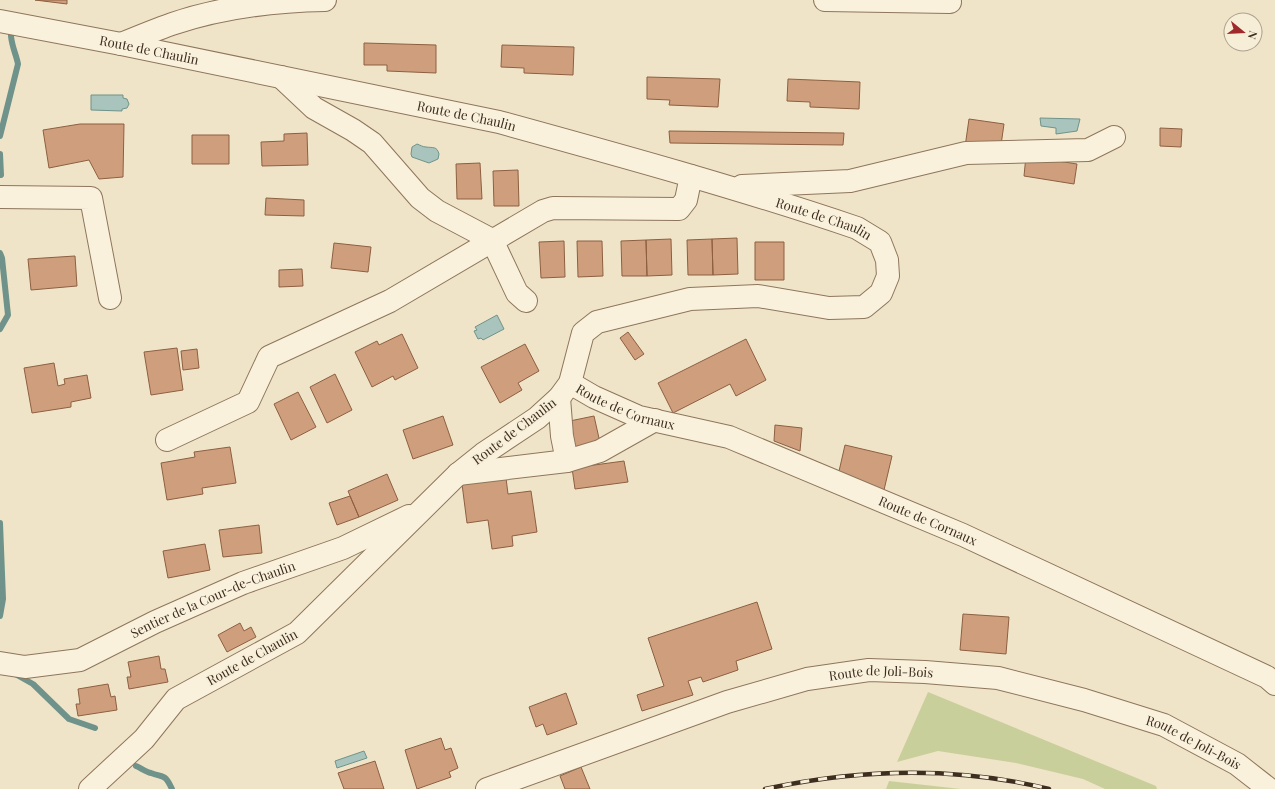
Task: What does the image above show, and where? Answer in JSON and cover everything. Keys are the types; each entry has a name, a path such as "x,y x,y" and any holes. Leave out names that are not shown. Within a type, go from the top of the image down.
{"street":[{"path":"121,44 172,24 198,17 284,0 326,0"},
{"path":"826,0 950,2"},
{"name":"Route de Chaulin","path":"1,22 121,44 499,122 691,176 857,228 880,242 887,260 888,276 881,293 864,306 829,308 758,296 690,299 597,322 583,334 565,391 537,418 483,454 458,474 297,633 176,699 144,739 90,789"},
{"path":"281,77 314,108 353,130 372,143 420,198 437,211 492,240 517,293 526,302"},
{"path":"727,187 850,181 966,153 1088,150 1114,137"},
{"path":"167,440 248,402 269,357 390,301 543,211 553,208 679,209 686,200 691,176"},
{"path":"0,197 91,198 110,298"},
{"path":"565,391 562,436 567,461"},
{"name":"Route de Cornaux","path":"565,391 606,403 639,417 729,437 963,535 1267,677 1275,684"},
{"path":"458,474 567,461 600,451 655,420"},
{"name":"Sentier de la Cour-de-Chaulin","path":"0,663 25,667 80,660 162,619 243,584 344,548 394,522 421,511"},
{"name":"Route de Joli-Bois","path":"487,789 727,702 807,679 869,670 925,672 998,678 1084,700 1164,725 1237,764 1269,789"}],"green space":[{"path":"928,692 1156,786 1157,789 1105,789 1083,779 1016,763 938,751 897,762"},
{"path":"889,781 961,789 886,789"}],"water":[{"path":"91,95 123,95 123,98 127,99 129,104 127,108 122,109 122,111 91,110"},
{"path":"1040,118 1080,119 1077,131 1056,134 1056,128 1041,126"},
{"path":"417,144 436,149 439,154 438,159 429,163 412,157 412,147"},
{"path":"497,315 504,329 483,340 481,338 478,339 474,331 477,330 475,327"},
{"path":"364,751 367,758 337,768 335,761"}],"building":[{"path":"35,0 67,0 67,4"},
{"path":"364,43 436,45 436,73 387,71 387,65 364,65"},
{"path":"502,45 574,47 573,75 524,73 524,68 501,67"},
{"path":"647,77 720,79 718,107 669,105 670,100 647,99"},
{"path":"788,79 860,82 859,109 810,107 810,102 787,101"},
{"path":"969,119 1004,124 1000,152 965,147"},
{"path":"80,124 124,124 123,177 99,179 89,160 49,168 43,130"},
{"path":"1160,128 1182,129 1181,147 1160,146"},
{"path":"669,131 844,133 843,145 670,143"},
{"path":"307,133 308,165 262,166 261,142 284,141 284,134"},
{"path":"192,135 229,135 229,164 192,164"},
{"path":"1026,156 1077,164 1074,184 1024,176"},
{"path":"480,163 482,199 457,199 456,164"},
{"path":"518,170 519,206 494,206 493,171"},
{"path":"266,198 304,200 304,216 265,215"},
{"path":"737,238 738,274 713,275 712,239"},
{"path":"671,239 672,275 647,276 646,240"},
{"path":"712,239 713,275 688,275 687,240"},
{"path":"646,240 647,276 622,276 621,241"},
{"path":"564,241 565,277 541,278 539,242"},
{"path":"577,241 602,241 603,276 578,277"},
{"path":"755,242 784,242 784,280 755,280"},
{"path":"334,243 371,247 368,272 331,268"},
{"path":"75,256 77,286 31,290 28,259"},
{"path":"302,269 303,286 279,287 279,270"},
{"path":"628,332 644,354 635,360 620,338"},
{"path":"402,334 418,368 395,380 393,376 372,387 355,352 377,341 379,345"},
{"path":"746,339 766,380 736,396 730,384 673,413 658,383"},
{"path":"525,344 539,371 518,383 522,390 500,403 481,367"},
{"path":"177,348 183,390 151,395 144,352"},
{"path":"197,349 199,368 183,370 181,351"},
{"path":"54,363 58,386 65,384 64,379 87,375 91,398 71,402 71,407 32,413 24,368"},
{"path":"335,374 352,410 327,423 310,387"},
{"path":"298,392 316,427 291,440 274,404"},
{"path":"443,416 453,445 413,459 403,430"},
{"path":"594,416 601,447 571,454 565,422"},
{"path":"775,425 802,428 800,451 774,441"},
{"path":"845,445 892,456 884,490 837,480"},
{"path":"230,447 236,483 202,488 203,494 167,500 161,463 195,457 194,452"},
{"path":"624,461 628,482 575,489 572,468"},
{"path":"387,474 398,500 359,517 348,491"},
{"path":"506,478 508,494 531,491 537,532 512,536 513,546 492,549 488,520 467,523 462,484"},
{"path":"350,496 359,517 337,525 329,503"},
{"path":"259,525 262,553 223,557 219,530"},
{"path":"205,544 210,570 168,578 163,551"},
{"path":"757,602 772,649 736,661 738,670 703,682 701,677 688,681 693,695 642,711 637,695 664,686 648,638"},
{"path":"963,614 1009,617 1006,654 960,650"},
{"path":"240,623 244,631 251,627 256,637 227,652 218,635"},
{"path":"159,656 161,669 165,669 168,682 129,689 127,677 131,677 128,662"},
{"path":"108,684 111,697 115,696 117,710 78,716 76,704 80,704 78,689"},
{"path":"566,693 577,724 547,735 543,724 536,727 529,707"},
{"path":"441,738 445,750 451,748 458,768 449,772 451,777 417,789 405,750"},
{"path":"375,761 384,789 344,789 338,773"},
{"path":"581,767 590,789 565,789 560,776"}],"waterway":[{"path":"0,136 18,64 11,36"},
{"path":"0,154 1,175"},
{"path":"0,253 2,258 8,315 0,329"},
{"path":"0,523 3,599 0,616"},
{"path":"17,675 33,684 69,719 95,728"},
{"path":"136,766 147,772 164,777 172,789"}],"railway":[{"path":"765,789 836,777 907,773 978,776 1049,789"}]}
